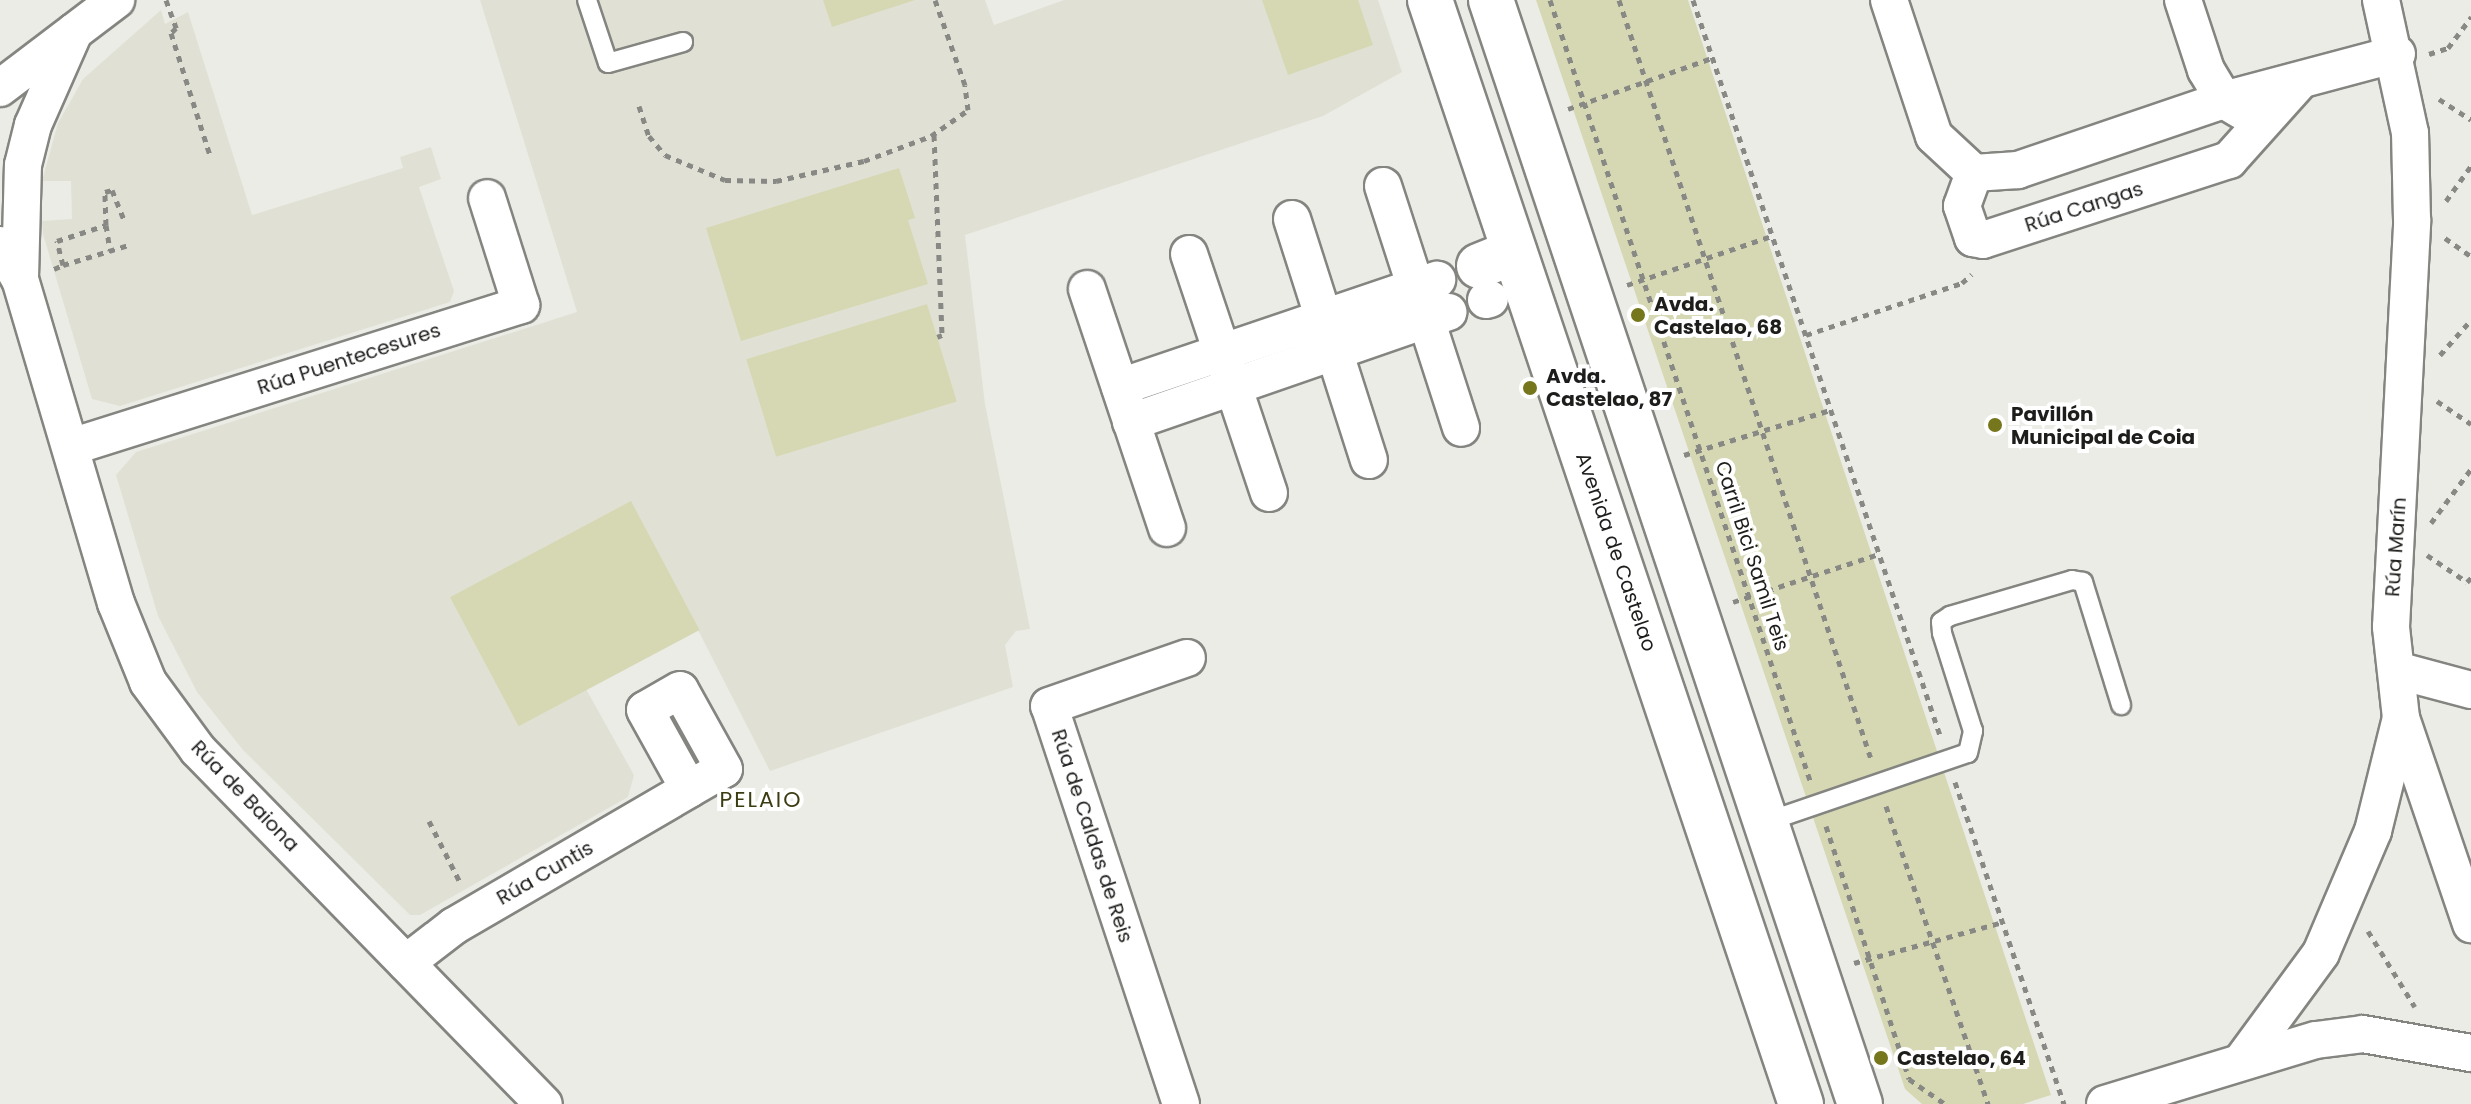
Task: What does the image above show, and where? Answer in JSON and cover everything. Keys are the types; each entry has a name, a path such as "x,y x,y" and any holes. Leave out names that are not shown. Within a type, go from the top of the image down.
{"main road":[{"name":"Avenida de Castelao","path":"1430,0 1495,279 1801,1104"},
{"path":"1491,0 1860,1104"}],"street":[{"path":"0,88 116,0"},
{"path":"1889,0 1934,136 1974,173 2018,170 2224,100 2410,54"},
{"path":"2183,0 2206,70 2224,100 2247,118 2250,134"},
{"name":"Rúa Marín","path":"2244,1058 2321,953 2373,831 2401,718 2391,627 2412,220 2410,54 2381,0"},
{"name":"Rúa de Baiona","path":"74,32 38,112 23,165 33,276 71,447 116,603 148,682 198,750 544,1104"},
{"name":"Rúa Cangas","path":"1974,173 1962,206 1973,238 1983,240 2229,160 2298,83"},
{"path":"1383,186 1432,300 1461,428"},
{"name":"Rúa Puentecesures","path":"71,447 521,305 487,198"},
{"path":"1292,219 1369,460"},
{"name":"Rúa de Baiona","path":"0,245 33,276"},
{"path":"1189,254 1269,493"},
{"path":"1087,289 1167,528"},
{"path":"1131,422 1233,386 1329,336 1432,300"},
{"path":"1120,387 1222,352 1329,336"},
{"name":"Rúa de Caldas de Reis","path":"1181,1104 1049,706 1187,658"},
{"path":"2396,670 2471,690"},
{"path":"2401,718 2471,924"},
{"name":"Rúa Cuntis","path":"406,963 444,932 689,789"},
{"path":"2294,991 2298,1021 2316,1040"},
{"path":"2105,1104 2244,1058 2316,1040 2363,1034 2471,1053"}],"lane":[{"path":"587,0 608,63 683,42"},
{"path":"1765,822 1948,762 1973,745 1942,633 1941,622 1950,616 2072,580 2083,582 2121,705"}],"path":[{"path":"166,0 176,28 171,33 210,155"},
{"path":"639,106 649,136 665,155 698,173 747,184 829,173 934,134 962,118 968,98 935,0"},
{"name":"Carril Bici Samil Teis","path":"1550,0 1909,1079 1945,1104"},
{"path":"1619,0 1988,1104"},
{"path":"1693,0 2064,1104"},
{"path":"2410,54 2448,48 2471,17"},
{"path":"1568,109 1712,58"},
{"path":"2431,94 2471,120"},
{"path":"934,134 942,335 937,337"},
{"path":"2440,209 2471,166"},
{"path":"110,251 105,192 112,190 125,223"},
{"path":"63,265 57,241 106,225"},
{"path":"2437,233 2471,256"},
{"path":"1627,285 1772,236"},
{"path":"33,276 129,245"},
{"path":"1806,335 1962,283 1972,273"},
{"path":"2432,365 2471,320"},
{"path":"2430,396 2471,424"},
{"path":"1684,455 1830,410"},
{"path":"2424,532 2471,469"},
{"path":"2423,552 2470,582"},
{"path":"1733,602 1879,554"},
{"path":"429,821 467,895"},
{"path":"2360,919 2424,1022"},
{"path":"1854,963 2003,922"}],"shaded area":[{"path":"480,0 985,0 994,25 1064,0 1378,0 1402,72 1323,116 965,235 985,404 1030,629 1016,631 1005,645 1013,687 770,771 698,630 648,650 586,689 634,775 628,797 420,915 410,915 243,750 197,692 158,616 116,475 136,452 577,312"},
{"path":"161,10 165,24 188,12 252,215 403,168 400,157 431,147 441,179 419,187 454,291 450,302 120,406 92,399 43,234 42,221 72,219 71,181 42,181 58,123 83,79"}],"green space":[{"path":"823,0 915,0 832,27"},
{"path":"1262,0 1358,0 1373,45 1288,75"},
{"path":"1536,0 1688,0 2051,1095 2023,1104 1922,1104 1905,1089"},
{"path":"899,168 915,218 908,220 928,284 741,341 706,228"},
{"path":"927,304 957,402 776,457 746,359"},
{"path":"631,501 700,630 519,726 450,597"}],"place":[{"name":"Avda. Castelao, 68","path":"1638,315"},
{"name":"Avda. Castelao, 87","path":"1530,388"},
{"name":"Pavillón Municipal de Coia","path":"1995,425"},
{"name":"Castelao, 64","path":"1881,1058"}],"district":[{"name":"PELAIO","path":"761,800"}]}
